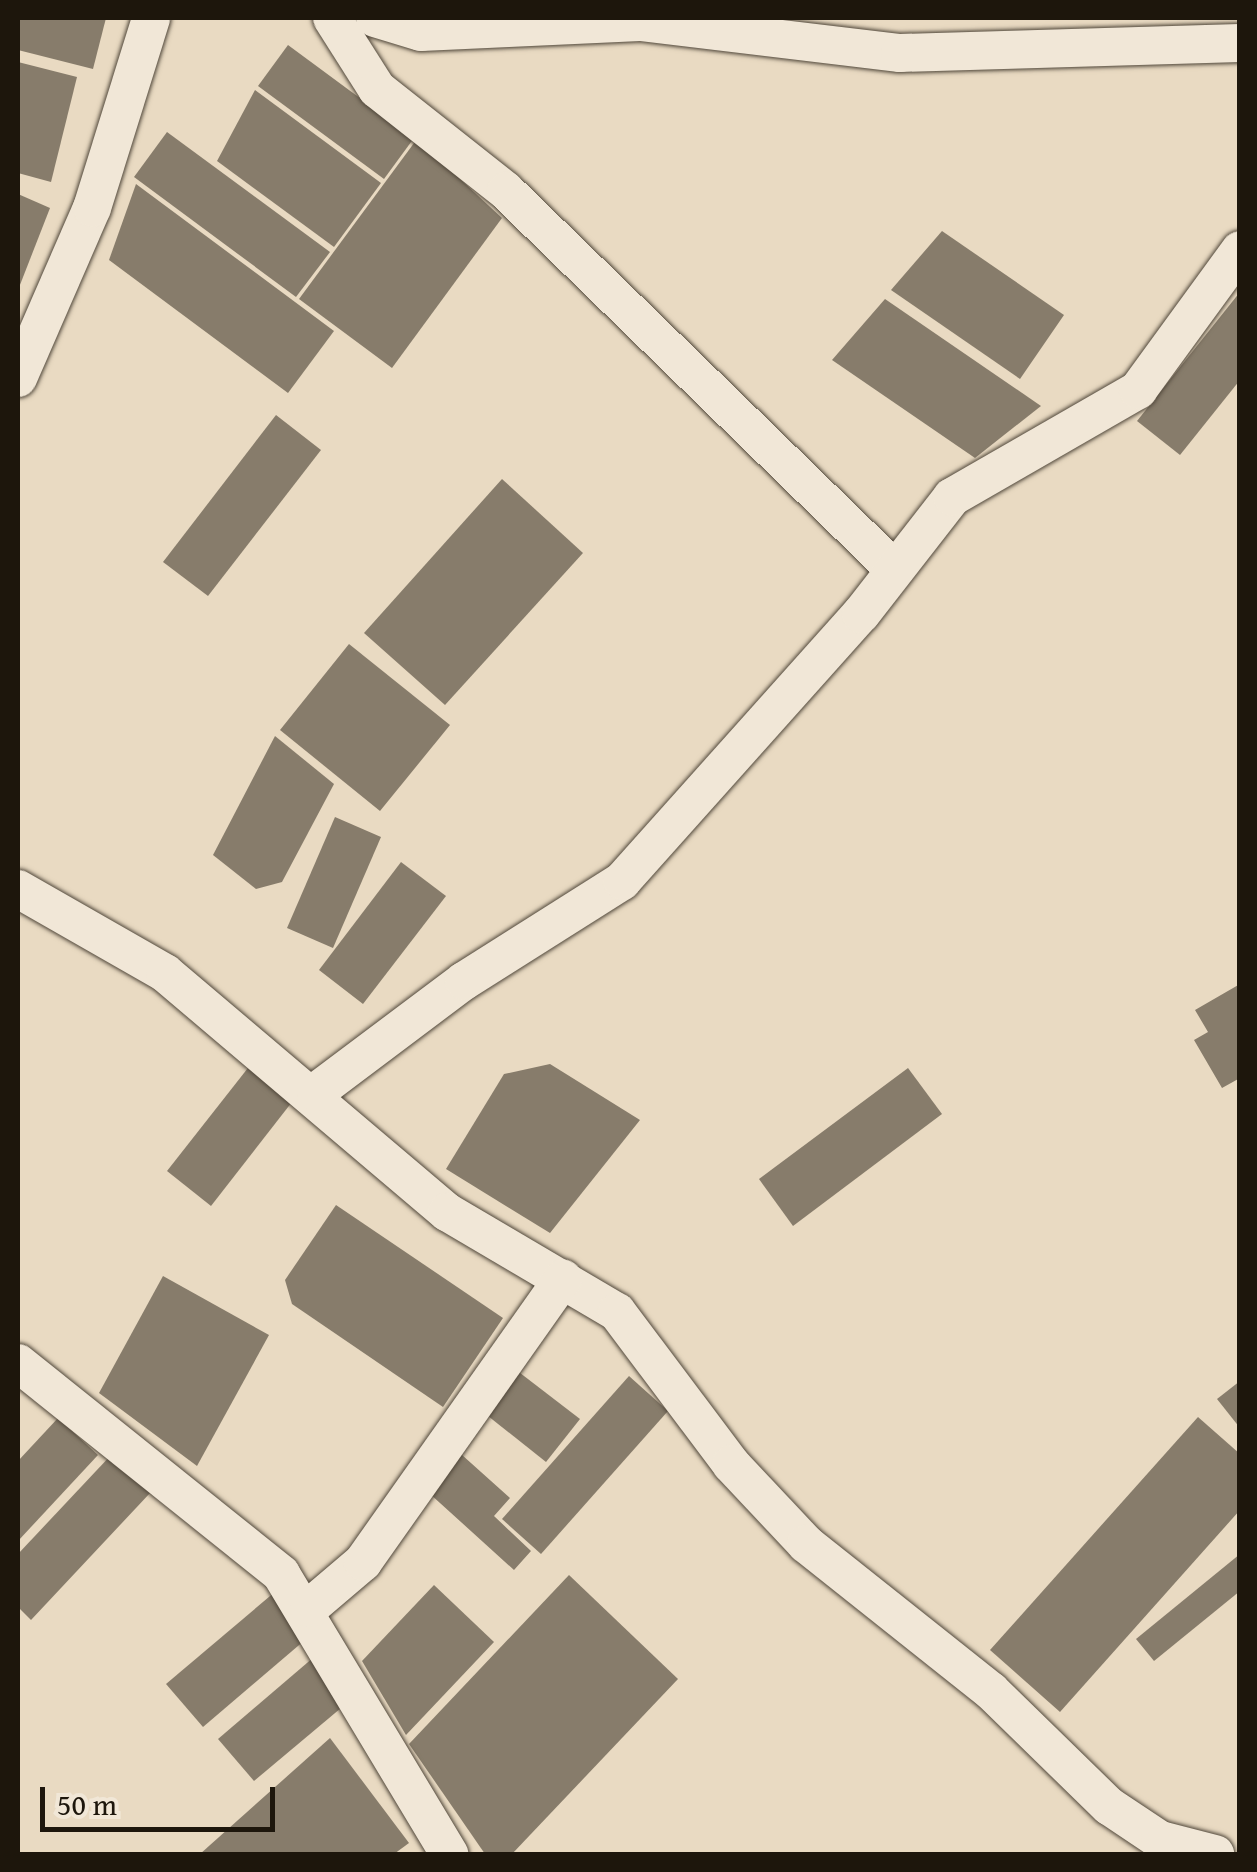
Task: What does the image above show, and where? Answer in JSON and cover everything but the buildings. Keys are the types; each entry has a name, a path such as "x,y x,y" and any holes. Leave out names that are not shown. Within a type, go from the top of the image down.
{"street":[{"path":"18,378 92,208 151,18"},
{"path":"332,18 377,88 506,191 895,570"},
{"path":"375,18 420,32 642,20 900,53 1240,44"},
{"path":"316,1092 464,981 622,881 895,570 952,497 1138,390 1240,250"},
{"path":"18,889 113,937 316,1092 447,1212 564,1278 641,1336 731,1464 806,1544 991,1691 1154,1847 1215,1854"},
{"path":"309,1608 363,1562 564,1278"},
{"path":"18,1362 244,1537 309,1608 449,1854"}]}
